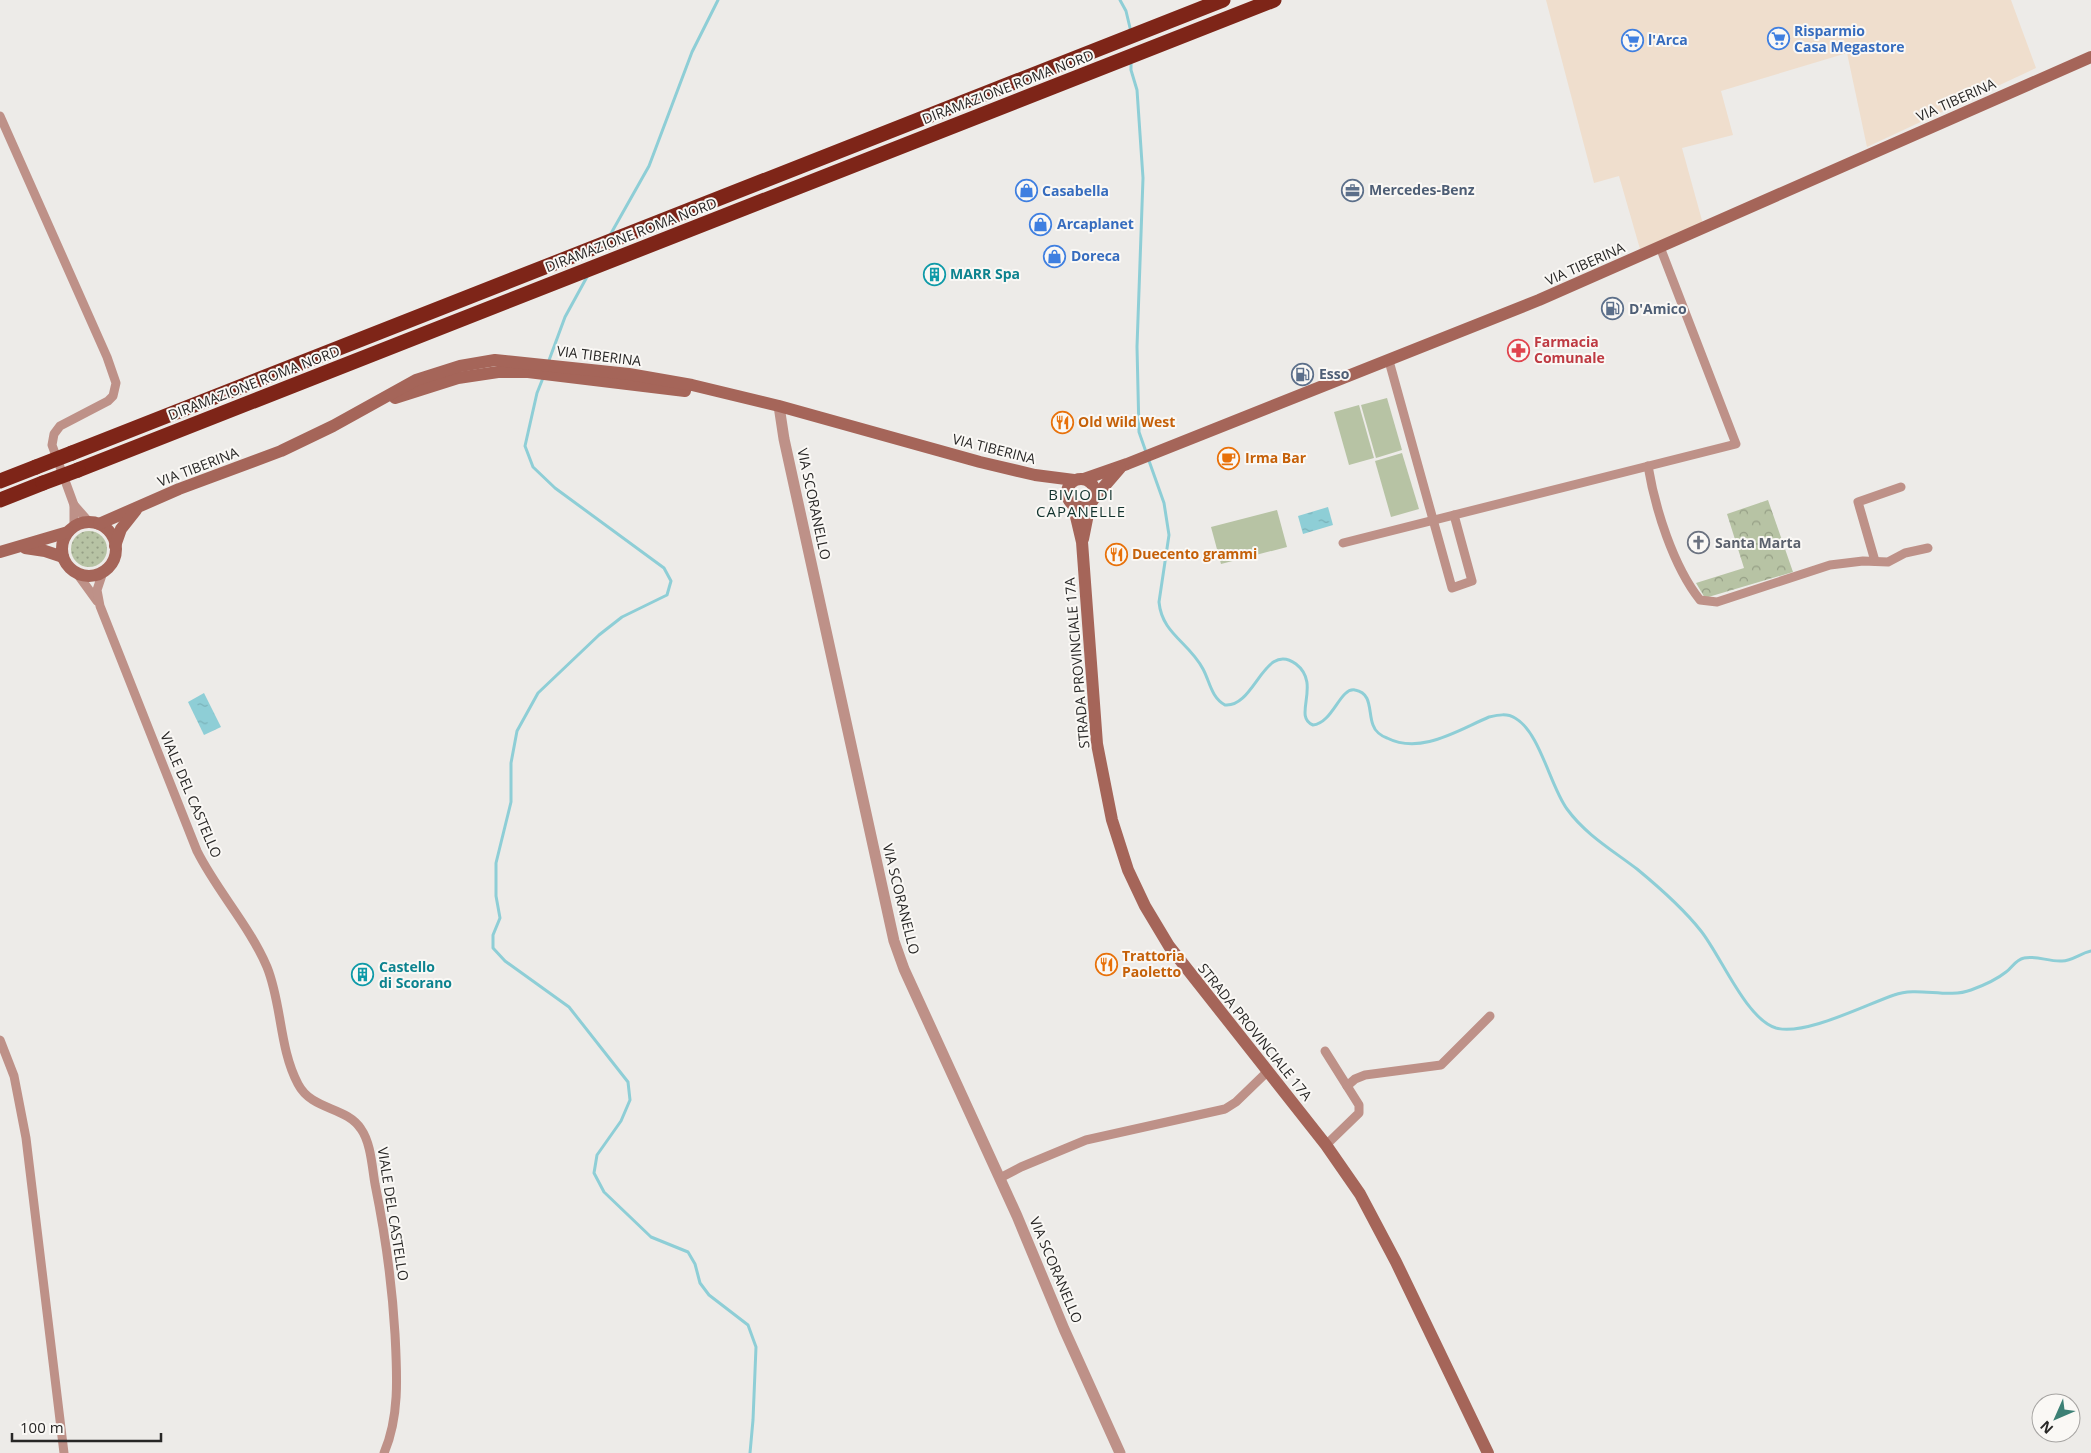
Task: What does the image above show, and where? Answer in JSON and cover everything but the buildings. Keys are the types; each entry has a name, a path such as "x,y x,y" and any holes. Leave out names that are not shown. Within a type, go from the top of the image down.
{"highway":[{"name":"DIRAMAZIONE ROMA NORD","path":"0,481 1223,0"},
{"name":"DIRAMAZIONE ROMA NORD","path":"0,500 1274,0"}],"main road":[{"name":"VIA TIBERINA","path":"94,523 138,508 162,496 281,451 396,398 440,382 486,372 527,367 564,372 629,374 731,393 980,462 1035,475 1079,480 1124,466 1539,300 2091,57"},
{"path":"1035,475 1052,483 1071,501 1082,507 1092,500 1124,466"},
{"path":"1079,480 1092,483 1094,487 1082,542 1068,488 1079,480"},
{"path":"71,529 62,548 63,557 70,568 89,576 103,572 113,561 115,546 123,525 138,508"},
{"path":"0,552 94,523 110,533 115,546"},
{"name":"STRADA PROVINCIALE 17A","path":"1082,542 1097,744 1110,815 1124,859 1139,894 1169,946 1326,1145 1352,1183 1372,1216 1488,1453"},
{"path":"18,547 44,551 63,557"}],"street":[{"path":"0,116 101,341 116,383 113,396 108,401 60,426 54,434 52,445 74,505 71,529"},
{"path":"1342,543 1736,444 1660,247"},
{"path":"1389,361 1452,588 1472,581 1454,515"},
{"name":"VIA SCORANELLO","path":"779,406 784,439 892,934 904,969 1000,1178 1120,1453"},
{"path":"1648,466 1653,495 1680,570 1700,600 1717,602 1830,565 1863,561 1888,562 1906,553 1928,548"},
{"path":"1875,562 1858,502 1901,487"},
{"path":"74,505 94,523"},
{"path":"76,572 100,606"},
{"path":"100,606 97,590 103,572"},
{"name":"VIALE DEL CASTELLO","path":"100,606 192,840 216,885 249,932 267,968 287,1052 297,1082 305,1094 313,1101 349,1117 365,1135 387,1250 397,1369 394,1412 389,1439 384,1453"},
{"path":"1347,1086 1355,1079 1365,1075 1441,1065 1490,1016"},
{"path":"0,1040 14,1076 26,1138 64,1453"},
{"path":"1324,1051 1360,1110 1326,1145"},
{"path":"1000,1178 1021,1167 1081,1142 1225,1109 1236,1102 1267,1072"}],"shaded area":[{"path":"1546,0 2011,0 2036,68 1867,147 1847,53 1721,91 1733,135 1682,148 1703,224 1640,249 1619,176 1594,183"}],"green space":[{"path":"1387,398 1402,450 1376,458 1361,405"},
{"path":"1359,405 1374,458 1349,465 1334,412"},
{"path":"1402,453 1419,509 1391,517 1375,461"},
{"path":"1768,500 1793,572 1705,598 1696,583 1744,568 1727,514"},
{"path":"1277,510 1287,547 1221,564 1211,527"},
{"path":"89,531 96,532 102,536 106,542 106,556 102,562 96,566 89,567 82,566 76,562 72,556 71,549 72,542 76,536 82,532"}],"water":[{"path":"1328,507 1333,525 1303,534 1298,516"},
{"path":"204,693 221,727 204,735 188,702"}],"waterway":[{"path":"609,237 649,166 692,52 718,0"},
{"path":"1120,0 1126,11 1131,32"},
{"path":"1131,61 1131,70 1137,90 1143,178 1137,347 1139,432 1146,452"},
{"path":"548,363 565,317 588,275"},
{"path":"543,378 537,393 525,446 533,467 555,488 664,568 671,581 667,595 622,617 599,635 538,693 517,731 511,763 511,802 496,863 496,896 500,918 493,935 493,948 505,961 569,1007 628,1082 630,1100 621,1121 597,1155 594,1173 604,1192 651,1237 688,1252 695,1264 700,1283 709,1295 748,1325 756,1347 750,1453"},
{"path":"1148,458 1164,503 1169,535 1159,602 1161,613 1165,622 1203,669 1214,694 1220,702 1225,705 1235,703 1244,696 1267,667 1276,661 1285,659 1296,664 1303,672 1307,681 1305,715 1307,721 1313,725 1320,723 1326,718 1345,694 1355,690 1365,695 1374,727 1380,735 1400,743 1413,744 1439,739 1492,716 1512,716 1524,725 1531,735 1561,799 1574,818 1590,834 1654,883 1687,914 1709,942 1735,986 1754,1013 1776,1028 1803,1028 1818,1024 1903,993 1952,993 1971,990 1998,978 2018,960 2024,958 2033,957 2066,961 2091,951"}],"place":[{"name":"Risparmio Casa Megastore","path":"1778,39"},
{"name":"l'Arca","path":"1632,40"},
{"name":"Mercedes-Benz","path":"1353,190"},
{"name":"Casabella","path":"1026,191"},
{"name":"Arcaplanet","path":"1041,224"},
{"name":"Doreca","path":"1055,256"},
{"name":"MARR Spa","path":"934,274"},
{"name":"D'Amico","path":"1613,309"},
{"name":"Farmacia Comunale","path":"1518,350"},
{"name":"Esso","path":"1303,374"},
{"name":"Old Wild West","path":"1062,422"},
{"name":"Irma Bar","path":"1229,458"},
{"name":"Santa Marta","path":"1699,543"},
{"name":"Duecento grammi","path":"1116,554"},
{"name":"Trattoria Paoletto","path":"1106,964"},
{"name":"Castello di Scorano","path":"363,975"}],"district":[{"name":"BIVIO DI CAPANELLE","path":"1081,504"}]}
